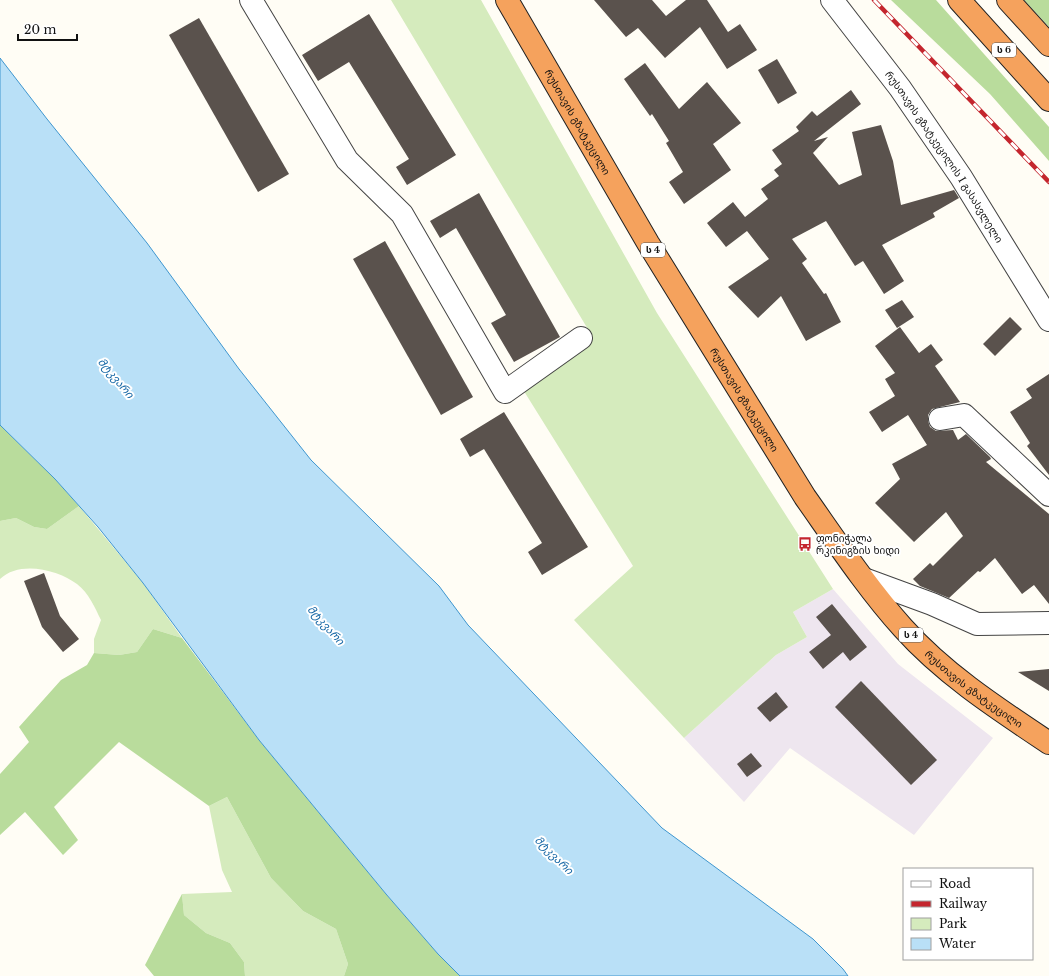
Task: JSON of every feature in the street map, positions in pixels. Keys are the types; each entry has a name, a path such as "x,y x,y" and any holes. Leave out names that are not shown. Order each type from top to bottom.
{"highway":[{"name":"რუსთავის გზატკეცილი","path":"507,0 648,243 805,497 864,579 904,628 941,664 1000,711 1049,743"},
{"name":"ს 6","path":"959,0 1049,100"},
{"path":"1008,0 1049,45"}],"street":[{"path":"250,0 347,160 402,214 506,392 581,338"},
{"name":"რუსთავის გზატკეცილის I გასასვლელი","path":"832,0 909,101 961,177 1049,320"},
{"path":"940,419 964,415 1049,495"},
{"path":"864,579 932,604 977,624 1049,623"}],"shaded area":[{"path":"833,589 898,664 993,738 914,835 790,748 744,802 684,738 776,655 807,637 793,612"}],"green space":[{"path":"391,0 481,0 657,313 833,589 793,612 807,637 776,655 684,738 574,620 633,566 517,380 592,336"},
{"path":"891,0 936,0 1049,127 1049,161 990,94"},
{"path":"1024,0 1049,0 1049,27"},
{"path":"0,425 55,479 79,506 47,529 34,527 16,518 0,521"},
{"path":"79,506 143,583 182,638 153,629 137,652 119,655 94,653 94,639 101,620 88,596 77,584 50,571 39,569 18,570 8,573 0,579 0,521 16,518 34,527 47,529"},
{"path":"153,629 182,638 259,740 386,894 438,954 460,976 344,976 348,964 336,929 303,911 271,878 227,797 209,806 119,742 54,807 78,840 63,855 25,812 0,835 0,774 29,742 19,727 61,680 87,665 94,653 119,655 137,652"},
{"path":"227,797 271,878 303,911 336,929 348,964 344,976 245,976 244,962 230,943 206,933 184,915 182,894 232,892 222,870 209,806"},
{"path":"182,894 184,915 206,933 230,943 244,962 245,976 154,976 145,965"}],"water":[{"name":"მტკვარი","path":"0,58 147,243 239,369 311,460 439,586 468,625 662,828 813,939 848,976 460,976 438,954 386,894 259,740 143,583 98,527 55,479 0,425"}],"building":[{"path":"594,0 652,0 666,16 686,0 707,0 728,32 740,24 757,50 727,69 700,27 665,58 638,28 626,37"},
{"path":"369,14 456,155 407,185 396,167 409,159 349,62 318,81 302,55"},
{"path":"199,18 289,174 258,192 169,35"},
{"path":"777,59 797,93 778,104 758,70"},
{"path":"645,63 679,109 707,82 741,123 713,144 731,170 684,204 669,182 683,172 666,143 669,141 652,114 650,116 624,79"},
{"path":"851,90 861,104 814,141 828,137 813,153 839,185 862,175 852,132 881,125 893,161 901,205 954,190 959,198 933,213 935,217 882,245 904,281 884,294 863,261 855,266 826,221 792,239 807,259 802,263 824,294 826,293 841,322 806,341 781,296 758,318 728,287 769,259 747,231 726,247 707,223 733,202 745,217 768,199 761,189 779,176 774,170 782,164 772,150 799,131 796,127 812,111 817,116"},
{"path":"479,193 560,337 514,362 491,323 506,315 456,228 440,238 430,221"},
{"path":"385,241 473,397 441,415 353,259"},
{"path":"902,300 914,317 897,328 885,310"},
{"path":"1010,317 1022,329 995,356 983,344"},
{"path":"900,327 919,353 931,344 943,360 935,366 960,402 932,409 928,415 930,427 936,431 953,430 958,440 966,434 990,457 991,459 986,462 1049,514 1049,604 1034,585 1022,594 995,558 980,572 978,571 949,598 920,586 913,579 930,563 933,566 963,536 946,512 914,542 875,503 900,479 892,464 927,445 908,415 882,432 869,412 895,396 885,379 895,373 875,346"},
{"path":"1049,374 1049,475 1027,446 1030,443 1010,412 1032,398 1026,389"},
{"path":"504,412 588,547 542,575 528,552 542,543 484,449 470,457 460,439"},
{"path":"44,573 60,616 79,639 63,652 42,627 24,581"},
{"path":"832,604 867,647 850,661 843,652 823,669 809,652 831,635 816,617"},
{"path":"1049,669 1049,691 1018,672"},
{"path":"861,681 937,760 911,785 835,707"},
{"path":"776,692 788,707 770,722 757,708"},
{"path":"751,753 762,766 747,777 737,764"}],"railway":[{"path":"874,0 1049,182"}],"place":[{"name":"ფონიჭალა რკინიგზის ხიდი","path":"805,544"}]}
